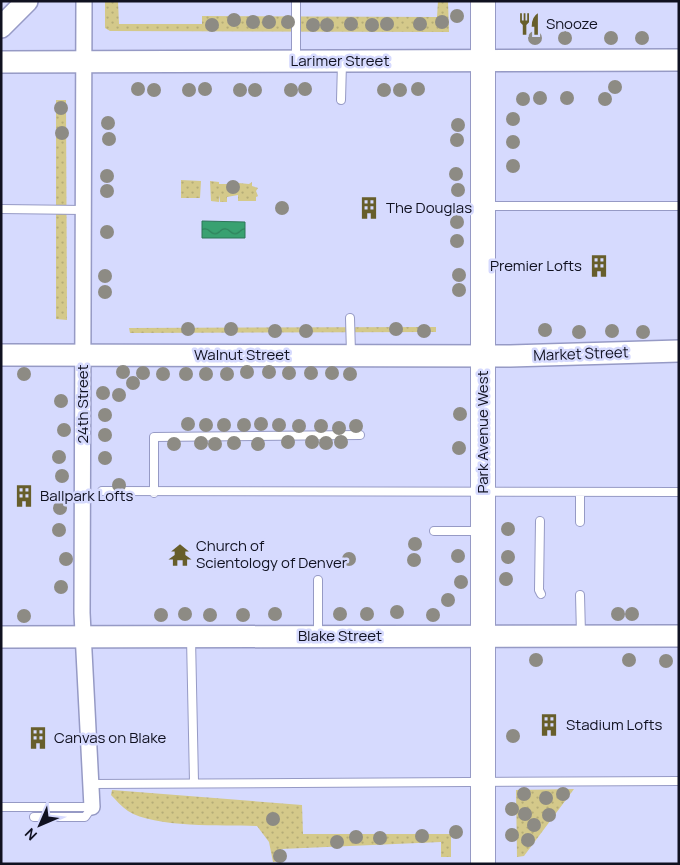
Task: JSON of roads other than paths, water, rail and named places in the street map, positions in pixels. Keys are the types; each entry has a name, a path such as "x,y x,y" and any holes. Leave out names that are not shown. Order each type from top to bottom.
{"main road":[{"path":"1,27 27,1"},
{"name":"Park Avenue West","path":"483,1 483,864"},
{"name":"Larimer Street","path":"1,62 679,60"},
{"name":"Market Street","path":"483,356 679,351"},
{"name":"Walnut Street","path":"1,354 483,356"},
{"name":"Blake Street","path":"1,637 679,636"}],"street":[{"name":"24th Street","path":"84,1 83,636 92,807"}],"lane":[{"path":"296,1 296,61"},
{"path":"341,100 342,61"},
{"path":"483,206 679,206"},
{"path":"1,209 83,210"},
{"path":"350,318 351,355"},
{"path":"154,493 154,436 360,435"},
{"path":"102,491 154,493 679,492"},
{"path":"580,493 580,522"},
{"path":"540,521 539,590 541,594"},
{"path":"434,531 483,531"},
{"path":"318,580 318,636"},
{"path":"580,595 581,636"},
{"path":"191,636 194,782"},
{"path":"91,784 679,781"},
{"path":"1,807 92,807"},
{"path":"34,817 85,817 92,807"}],"water":[{"path":"202,221 245,222 245,238 202,238"}],"place":[{"name":"Snooze","path":"529,24"},
{"name":"The Douglas","path":"369,208"},
{"name":"Premier Lofts","path":"599,266"},
{"name":"Ballpark Lofts","path":"24,496"},
{"name":"Church of Scientology of Denver","path":"180,555"},
{"name":"Stadium Lofts","path":"549,725"},
{"name":"Canvas on Blake","path":"38,738"}]}
